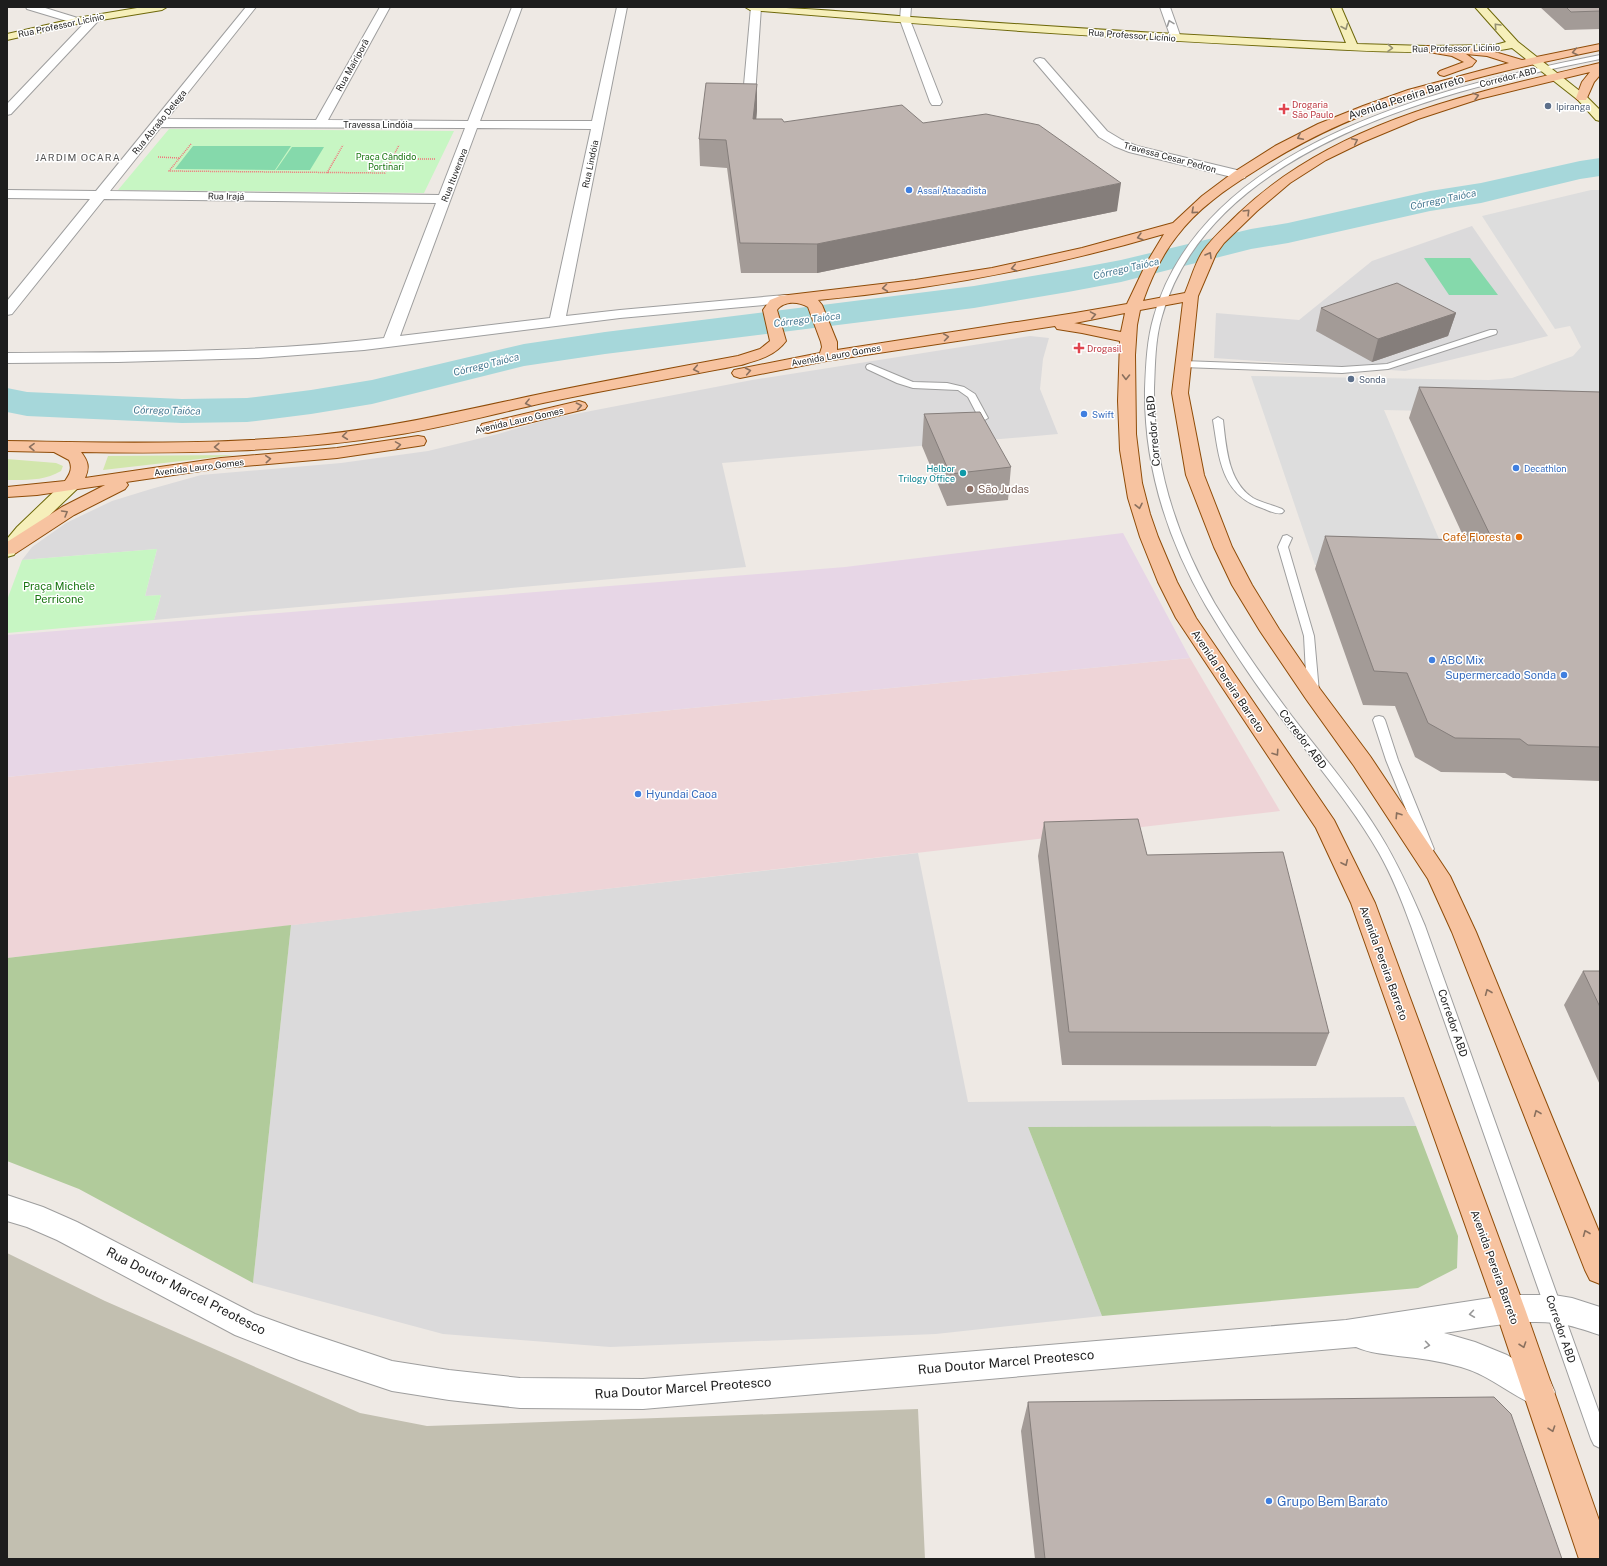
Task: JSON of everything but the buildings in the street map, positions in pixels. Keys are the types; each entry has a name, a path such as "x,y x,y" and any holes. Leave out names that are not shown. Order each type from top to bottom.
{"main road":[{"name":"Rua Professor Licínio","path":"7,37 77,21 162,7"},
{"name":"Rua Professor Licínio","path":"750,7 905,20 1176,38 1353,47 1454,49 1496,48 1514,44"},
{"path":"1336,7 1353,47"},
{"path":"1480,7 1514,44 1543,69 1582,98 1600,117"},
{"name":"Avenida Pereira Barreto","path":"1600,47 1475,96 1414,116 1359,138 1322,157 1285,180 1252,208 1219,240 1209,253 1200,271 1191,296 1180,393 1195,475 1223,547 1242,585 1270,631 1313,694 1362,761 1438,876 1464,932 1600,1270"},
{"path":"1375,105 1396,92 1468,64 1470,61 1458,54 1427,49"},
{"path":"1454,49 1488,53 1543,69"},
{"name":"Avenida Pereira Barreto","path":"1522,64 1420,90 1334,121 1265,157 1214,193 1178,226 1159,253 1134,307 1127,338 1126,402 1131,464 1141,513 1160,564 1180,607 1221,671 1313,806 1338,848 1363,904 1540,1392 1596,1559"},
{"name":"Avenida Pereira Barreto","path":"1543,69 1600,66"},
{"path":"1582,98 1585,86 1600,70"},
{"path":"771,314 770,308 775,303 790,299 904,286 992,272 1090,251 1178,226"},
{"name":"Avenida Lauro Gomes","path":"476,430 573,408 826,356 1027,326 1191,296"},
{"path":"790,299 811,302 818,311 830,347 826,356"},
{"name":"Avenida Lauro Gomes","path":"7,446 163,448 254,445 318,440 395,430 446,421 545,398 741,360 758,355 770,349 778,341 778,334 771,314"},
{"name":"Avenida Lauro Gomes","path":"1027,326 1069,326 1127,338"},
{"name":"Avenida Lauro Gomes","path":"7,492 71,486 221,463 374,448 447,436"},
{"path":"8,550 23,531 71,486 80,471 80,463 73,453 56,447"},
{"path":"8,550 44,525 84,502 146,474"}],"street":[{"path":"31,7 77,21"},
{"name":"Rua Abraão Delega","path":"7,312 251,7"},
{"name":"Rua Mairiporã","path":"320,124 385,7"},
{"name":"Rua Ituverava","path":"390,343 517,7"},
{"name":"Rua Lindóia","path":"557,322 622,7"},
{"path":"749,96 756,7"},
{"path":"906,7 905,20 936,102"},
{"path":"1165,7 1176,38"},
{"path":"7,111 95,18"},
{"name":"Travessa Cesar Pedron","path":"1040,61 1103,134 1118,143 1133,149 1240,175"},
{"path":"7,96 26,91"},
{"name":"Travessa Lindóia","path":"158,123 598,125"},
{"name":"Rua Irajá","path":"7,194 445,199"},
{"path":"7,358 118,357 258,353 390,343 557,322 790,299"},
{"path":"708,306 753,306 771,314"},
{"name":"Rua Doutor Marcel Preotesco","path":"7,1208 33,1216 67,1231 246,1325 300,1345 392,1376 449,1385 520,1392 643,1394 1346,1334 1510,1308 1554,1309 1572,1312 1600,1321"},
{"name":"Rua Doutor Marcel Preotesco","path":"1346,1334 1438,1347 1463,1354 1488,1362 1513,1374 1540,1392"}],"lane":[{"name":"Corredor ABD","path":"1600,57 1543,69 1449,93 1372,120 1321,142 1281,165 1243,192 1196,239 1185,256 1163,301 1153,337 1149,398 1154,462 1165,502 1183,551 1207,598 1238,650 1272,698 1359,813 1379,843 1402,885 1418,926 1600,1439"},
{"name":"Corredor ABD","path":"1372,120 1437,108"},
{"path":"1183,364 1342,370 1388,366 1494,332"},
{"path":"870,368 896,380 918,386 948,386 962,388 971,395 983,418"},
{"path":"1218,420 1223,459 1237,488 1250,500 1279,511"},
{"path":"1287,538 1283,547 1309,636 1313,694"},
{"path":"1379,720 1392,760 1438,876"}],"path":[{"path":"197,144 190,144 169,171 385,173 399,145 393,145"},
{"path":"327,173 343,145"},
{"path":"392,159 460,159"}],"shaded area":[{"name":"Sonda","path":"1591,190 1600,190 1600,415 1384,410 1451,567 1315,565 1251,376 1489,380 1512,378 1573,356 1581,347 1570,326 1555,329 1482,216"},
{"path":"1472,226 1548,336 1405,371 1214,358 1216,313 1299,320 1372,261"},
{"path":"1030,336 1049,338 1043,359 1040,389 1058,434 722,463 746,567 154,620 161,595 145,596 157,549 22,560 32,547 66,523 112,501 201,475 341,463 428,451 498,434 549,419 752,380"},
{"path":"1123,533 1190,658 7,777 7,635 845,567"},
{"name":"Hyundai Caoa","path":"1190,658 1280,811 7,958 7,777"},
{"path":"918,853 968,1102 1404,1097 1416,1126 1028,1127 1102,1316 936,1334 610,1347 443,1334 253,1283 291,925"},
{"path":"7,1253 105,1301 360,1413 427,1426 918,1409 925,1559 7,1559"}],"green space":[{"name":"Praça Cândido Portinari","path":"169,129 454,131 424,193 118,190"},
{"path":"193,146 291,146 275,170 175,169"},
{"path":"292,147 324,147 310,170 276,170"},
{"path":"1424,258 1470,258 1498,295 1449,295"},
{"path":"234,455 103,470 108,456"},
{"path":"7,459 56,463 63,466 61,471 48,477 7,480"},
{"name":"Praça Michele Perricone","path":"157,549 145,596 161,595 154,620 7,633 7,600 22,560"},
{"path":"291,925 253,1283 79,1189 7,1161 7,958"},
{"path":"1416,1126 1458,1236 1457,1268 1418,1288 1102,1316 1028,1127"}],"waterway":[{"name":"Córrego Taióca","path":"7,400 27,404 182,411 247,410 311,402 372,392 524,355 605,343 974,297 1068,281 1121,271 1251,239 1288,233 1430,201 1481,193 1580,170 1600,167"}],"place":[{"name":"Ipiranga","path":"1548,106"},
{"name":"Drogaria São Paulo","path":"1284,109"},
{"name":"Assaí Atacadista","path":"909,190"},
{"name":"Drogasil","path":"1079,348"},
{"name":"Sonda","path":"1351,379"},
{"name":"Swift","path":"1084,414"},
{"name":"Decathlon","path":"1516,468"},
{"name":"Helbor Trilogy Office","path":"963,473"},
{"name":"São Judas","path":"970,489"},
{"name":"Café Floresta","path":"1519,537"},
{"name":"ABC Mix","path":"1432,660"},
{"name":"Supermercado Sonda","path":"1564,675"},
{"name":"Hyundai Caoa","path":"638,794"},
{"name":"Grupo Bem Barato","path":"1269,1501"}],"district":[{"name":"JARDIM OCARA","path":"78,157"}]}
